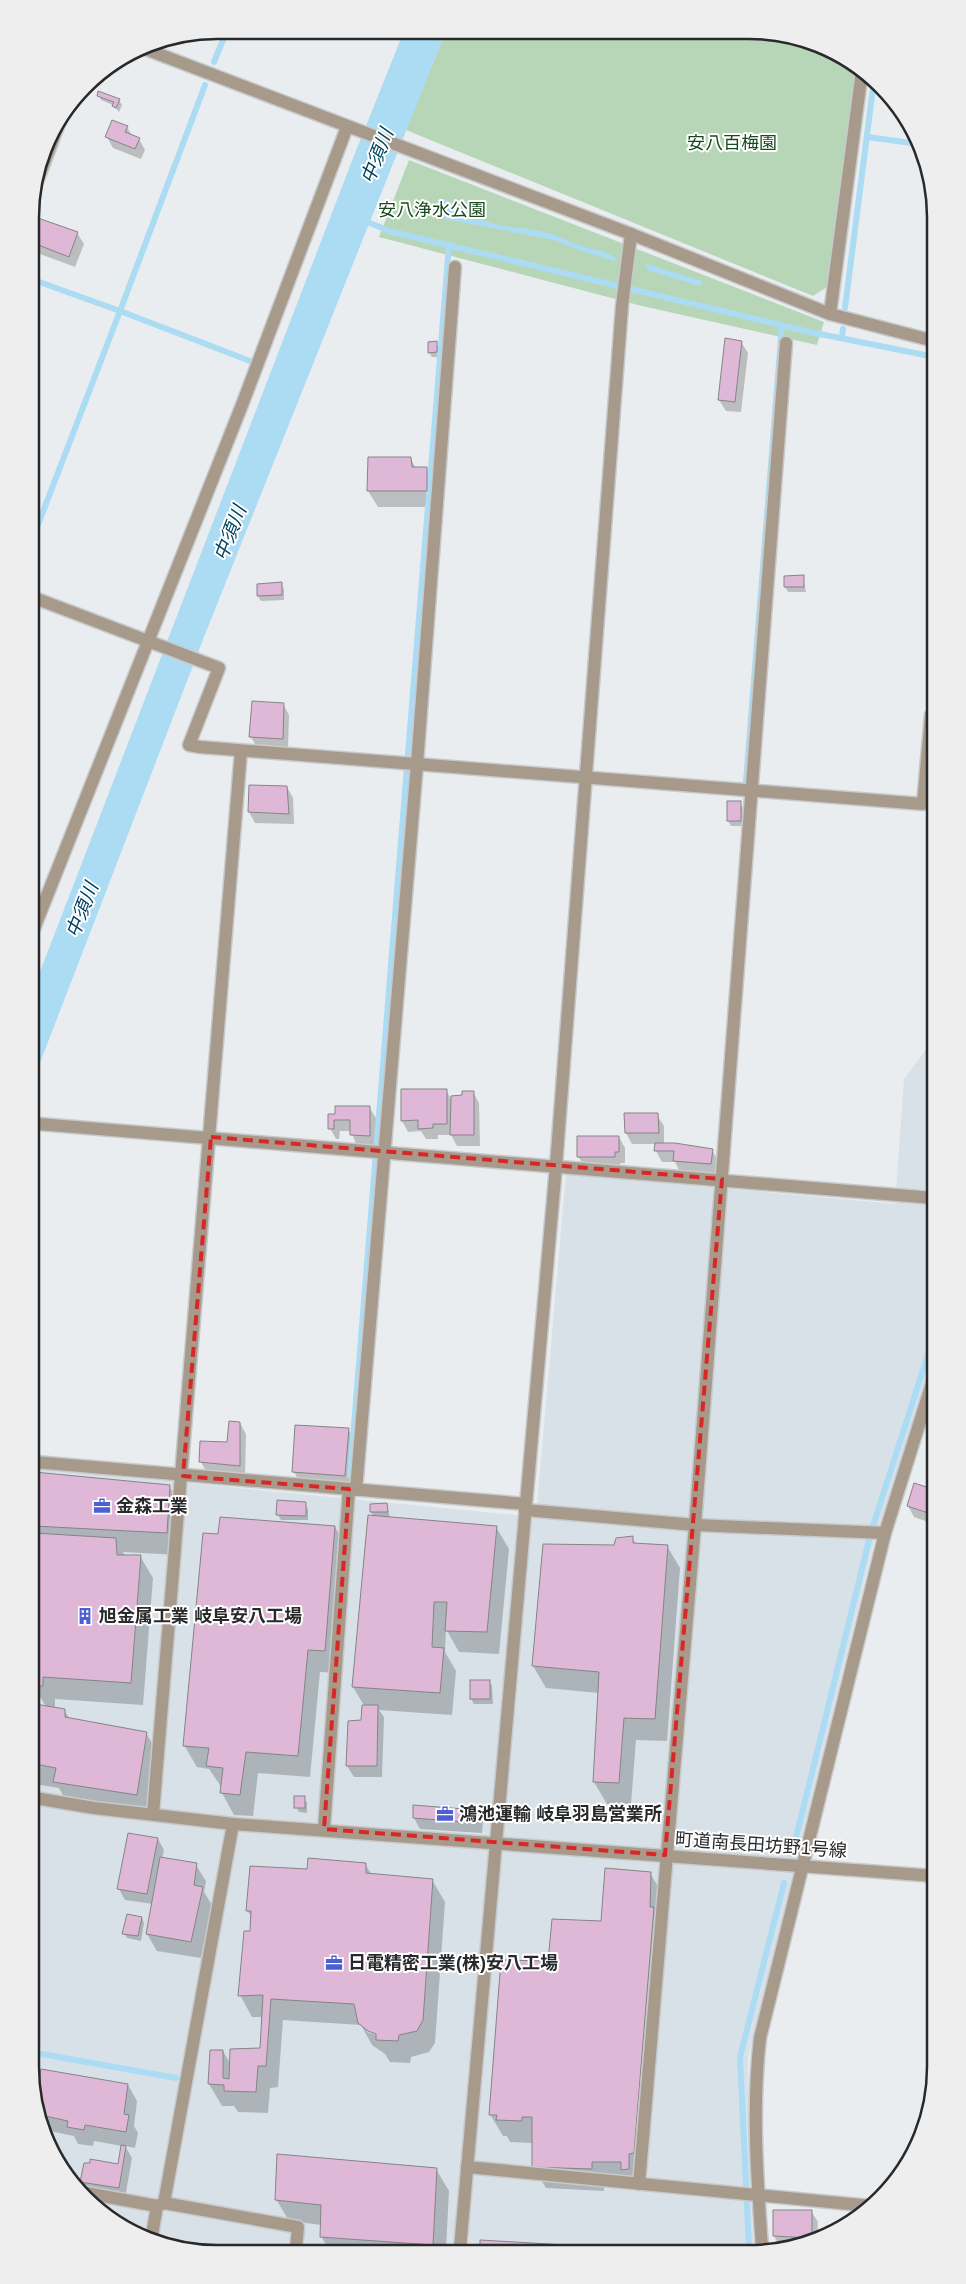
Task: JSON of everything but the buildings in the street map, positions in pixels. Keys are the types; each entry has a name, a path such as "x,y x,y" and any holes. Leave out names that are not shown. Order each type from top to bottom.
{"street":[{"path":"149,52 631,234 830,314 927,339"},
{"path":"830,314 861,78"},
{"path":"39,917 154,643 242,405 349,128"},
{"path":"460,2245 556,1166 625,273 631,234"},
{"path":"324,1829 352,1490 384,1151 417,764 455,267"},
{"path":"639,2184 695,1525 786,344"},
{"path":"39,600 219,668 189,745 241,751 923,804 927,760"},
{"path":"153,1814 211,1137 241,751"},
{"path":"39,1124 384,1151 927,1197"},
{"path":"762,2245 758,2196 755,2079 760,2038 885,1533 927,1402"},
{"path":"39,1462 352,1490 695,1525 885,1533"},
{"name":"町道南長田坊野1号線","path":"39,1799 94,1808 233,1824 324,1829 927,1875"},
{"path":"153,2234 161,2205 233,1824"},
{"path":"466,2167 862,2205"},
{"path":"92,2194 298,2227 296,2245"}],"highlighted area":[{"path":"211,1137 722,1179 665,1855 324,1829 349,1489 183,1476"}],"shaded area":[{"path":"927,1048 927,1383 874,1542 748,2058 754,2245 205,2245 182,2242 148,2232 108,2209 75,2176 57,2146 48,2125 40,2091 39,1468 536,1517 566,1174 895,1204 904,1079"}],"green space":[{"name":"安八百梅園","path":"443,39 761,39 784,42 818,52 855,73 827,287 813,296 406,130"},
{"name":"安八浄水公園","path":"409,160 824,322 817,345 642,306 379,237"}],"water":[{"name":"中須川","path":"401,39 443,39 204,637 39,1065 39,974 355,153"},
{"path":"440,199 447,200 488,222 541,231 586,248 607,252 616,258 615,261 581,251 554,240 445,219 437,209 437,201"},
{"path":"647,264 702,281 703,283 699,286 648,270 645,267"}],"waterway":[{"path":"214,62 223,39"},
{"path":"205,85 120,311 250,361"},
{"path":"845,308 873,89"},
{"path":"867,137 911,143"},
{"path":"363,220 389,231 810,332 927,355"},
{"path":"350,1475 449,245"},
{"path":"39,282 120,311 39,522"},
{"path":"746,781 782,325"},
{"path":"842,338 843,329"},
{"path":"792,1854 871,1532 927,1358"},
{"path":"749,2245 740,2057 784,1883"},
{"path":"39,2054 176,2078"}],"place":[{"name":"金森工業","path":"102,1506"},
{"name":"旭金属工業 岐阜安八工場","path":"85,1616"},
{"name":"鴻池運輸 岐阜羽島営業所","path":"445,1814"},
{"name":"日電精密工業(株)安八工場","path":"334,1963"}]}
